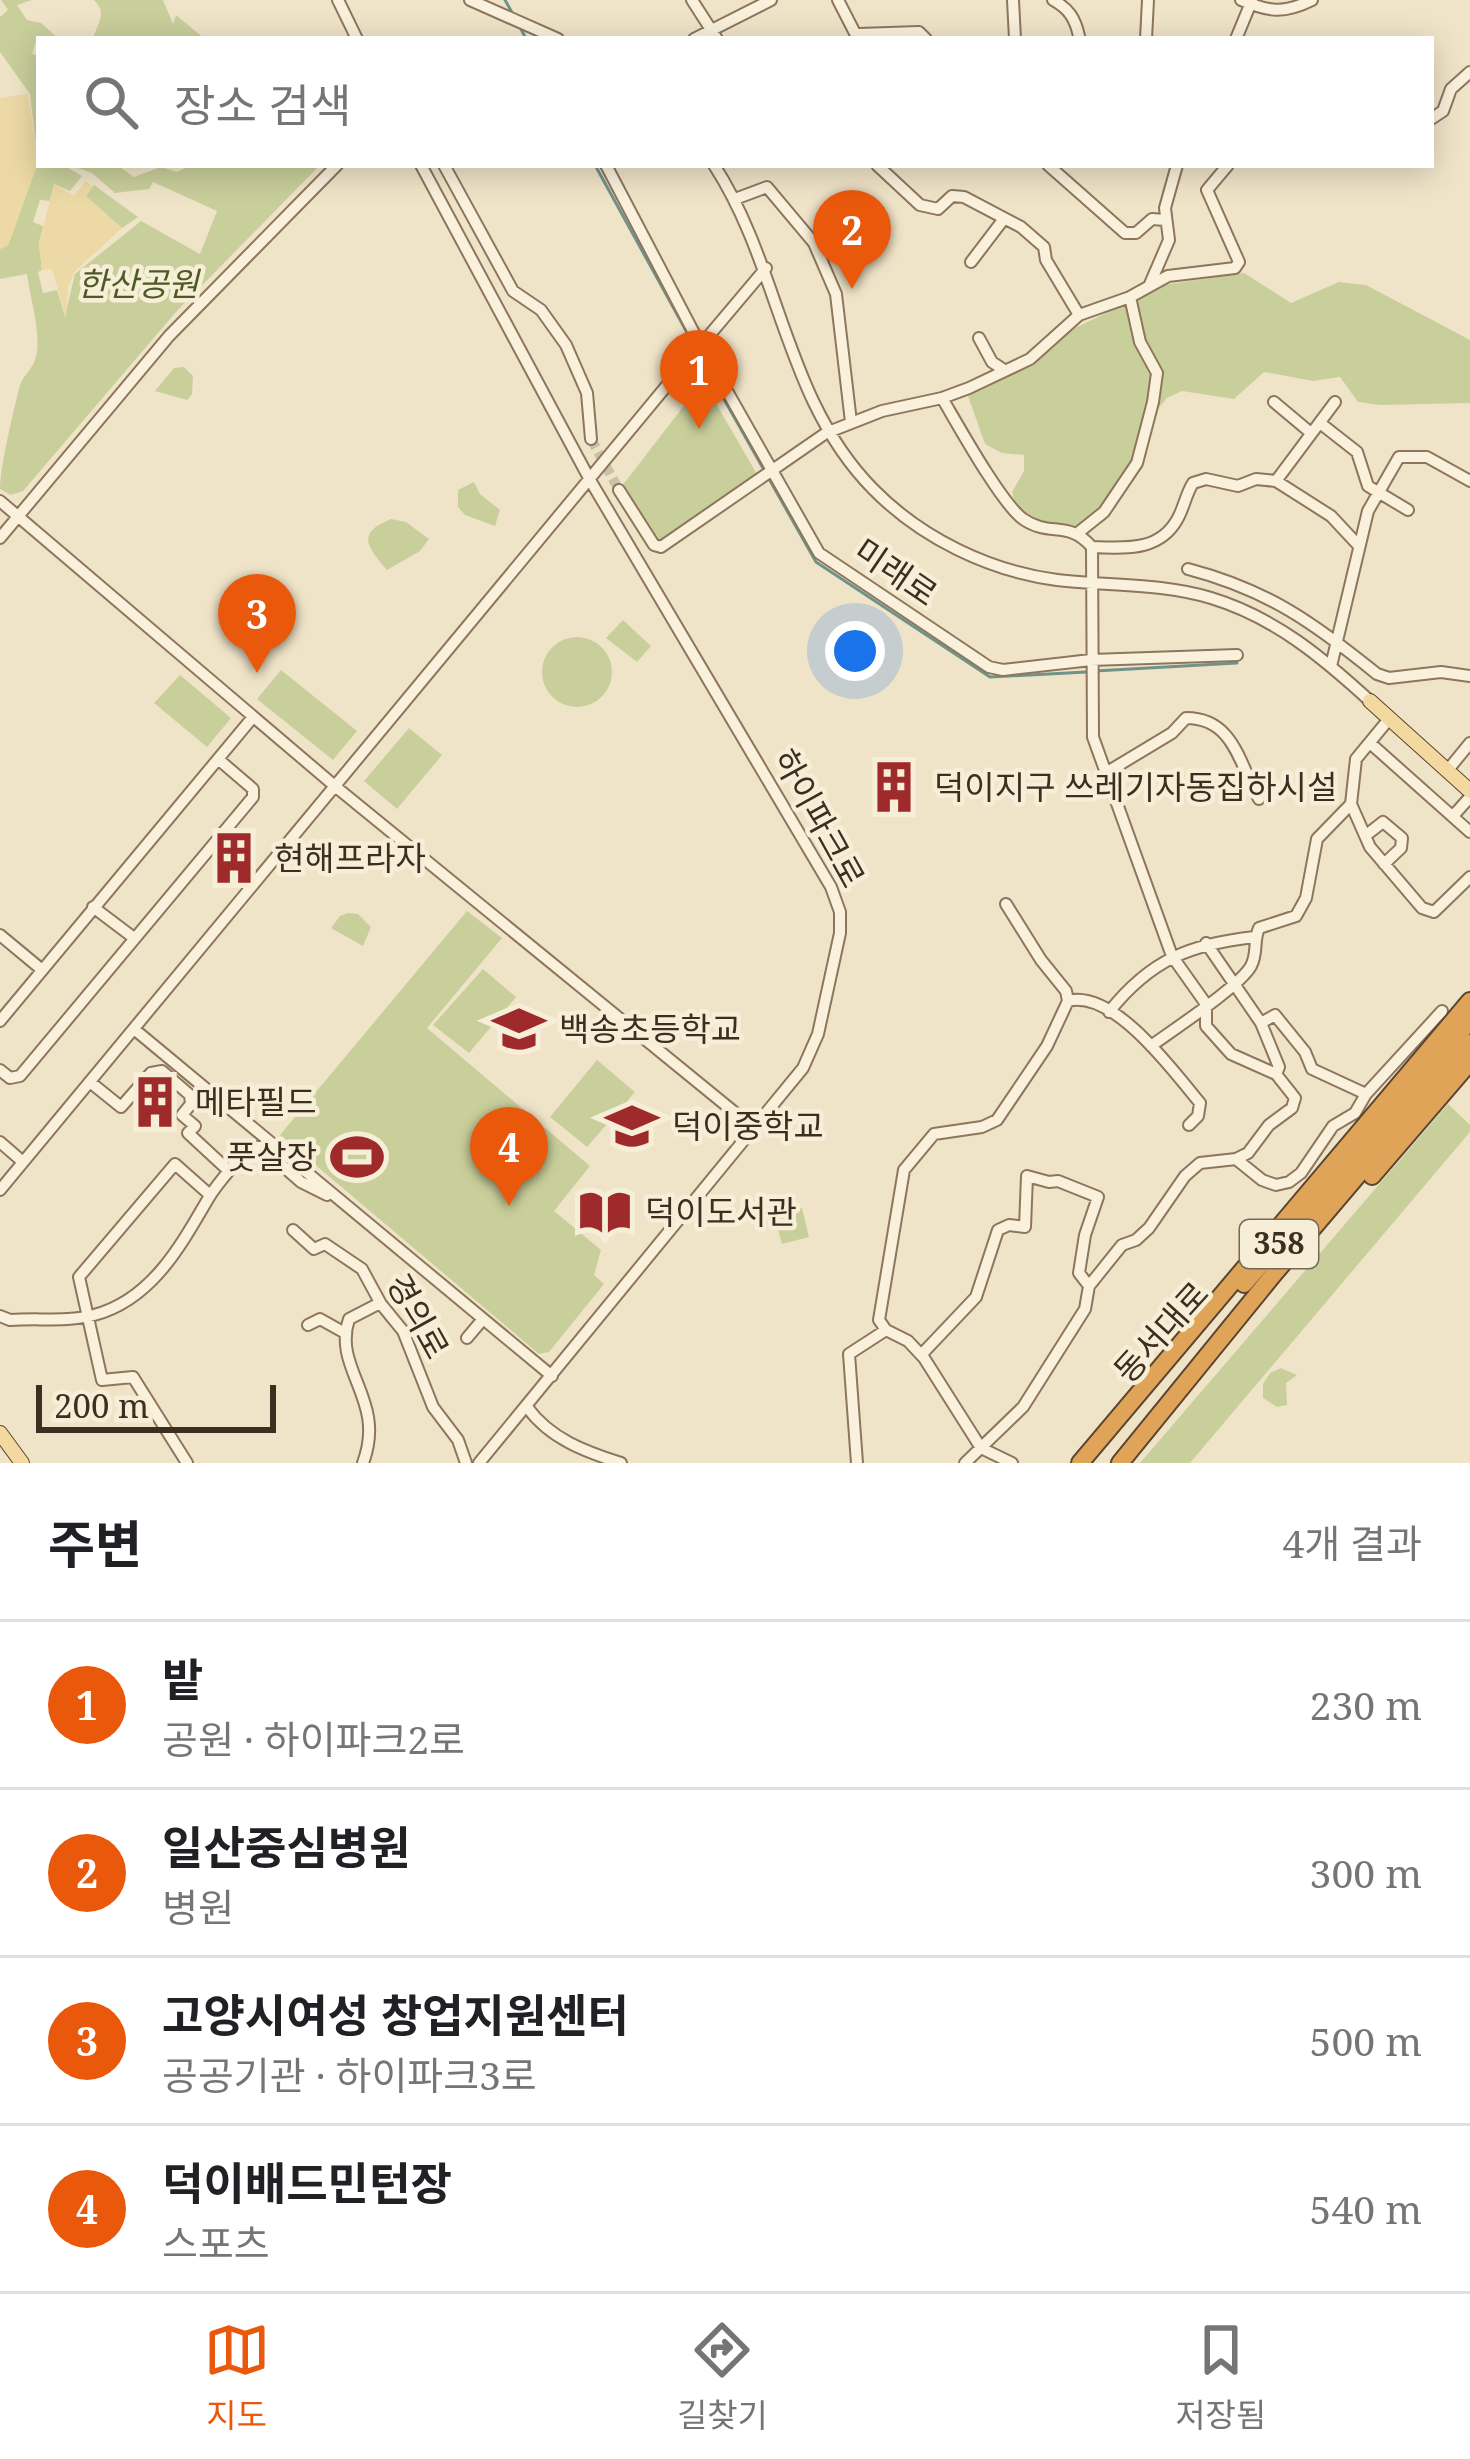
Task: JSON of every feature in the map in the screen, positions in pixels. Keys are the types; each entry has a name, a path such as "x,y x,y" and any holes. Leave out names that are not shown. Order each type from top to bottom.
{"highway":[{"path":"1082,1463 1470,1001"},
{"name":"동서대로","path":"1082,1463 1263,1264 1470,1021"},
{"name":"동서대로","path":"1122,1463 1273,1275 1470,1043"},
{"path":"1122,1463 1470,1062"}],"main road":[{"name":"미래로","path":"1370,701 1470,794"},
{"path":"0,1433 22,1463"}],"street":[{"path":"338,0 356,36"},
{"path":"470,0 552,36"},
{"path":"692,0 715,34 771,0"},
{"path":"838,0 858,36 920,32 923,36"},
{"path":"1013,0 1015,36"},
{"path":"1053,0 1066,7 1079,36"},
{"path":"1146,36 1148,0"},
{"path":"1238,36 1247,1 1270,12 1291,10 1312,0"},
{"path":"1434,116 1443,111 1450,89 1470,72"},
{"path":"0,538 208,294 334,168"},
{"name":"하이파크로","path":"423,168 590,480 805,842 840,912 838,946 814,1044 803,1068 479,1463"},
{"path":"446,168 513,291 541,310 566,345 586,393 591,439"},
{"name":"미래로","path":"608,168 767,476 819,553 989,668 1091,668 1238,655"},
{"name":"미래로","path":"717,168 766,268 795,368 826,433 874,491 928,533 1006,569 1193,593 1228,604 1286,632 1370,701"},
{"path":"881,168 920,205 938,209 952,196 964,197 1021,227 1044,247 1046,260 1079,315"},
{"path":"1054,168 1125,233 1136,232 1152,219 1165,220"},
{"path":"1150,284 1169,240 1165,220 1176,168"},
{"path":"619,490 654,545 661,547 826,433 942,398 1030,359 1079,315 1130,297 1168,276 1234,268 1239,262 1208,190 1226,168"},
{"path":"735,199 767,187 814,243 836,294 851,422"},
{"path":"971,262 1003,220"},
{"path":"0,1190 766,268"},
{"path":"1078,532 1104,512 1137,463 1153,402 1156,373 1140,342 1130,297"},
{"path":"979,338 992,362 1004,370"},
{"path":"942,398 1012,510 1036,527 1078,532 1092,547 1093,737 1104,774 1172,956 1206,1004 1206,1026 1232,1054 1276,1074 1295,1098 1292,1108 1269,1125 1255,1147 1236,1160 1200,1163 1158,1218 1136,1240 1122,1245 1089,1286 1085,1310 1023,1407 965,1463"},
{"path":"1274,402 1357,452 1368,486 1408,510"},
{"path":"1276,481 1335,402"},
{"path":"1331,666 1368,511 1399,458 1427,457 1470,482"},
{"path":"1092,547 1161,540 1181,512 1193,483 1206,479 1238,486 1256,479 1276,481 1331,516 1359,546"},
{"path":"0,501 336,787 755,1129"},
{"path":"1188,569 1236,581 1272,598 1377,674 1389,678 1441,671 1470,676"},
{"path":"0,1021 253,717"},
{"path":"1104,774 1172,733 1186,718 1198,718 1217,723 1226,733 1259,799"},
{"path":"1389,718 1356,759 1351,804 1365,836 1422,908 1433,912 1470,877"},
{"path":"1370,743 1470,832"},
{"path":"1447,771 1470,743"},
{"path":"0,1070 10,1078 20,1076 253,797 253,789 218,759"},
{"path":"1453,816 1470,794"},
{"path":"1151,1046 1233,987 1256,956 1259,928 1297,916 1306,898 1318,839 1351,804"},
{"path":"1365,836 1383,822 1402,838 1401,848 1384,864"},
{"path":"1006,904 1066,991 1068,1001 1047,1046 997,1120 934,1134 904,1170 879,1320 921,1355 981,1448 1012,1463"},
{"path":"93,907 134,938"},
{"path":"0,937 41,969"},
{"path":"1109,1012 1139,979 1172,956 1205,943 1255,937"},
{"path":"1205,943 1261,1023 1279,1066 1276,1074"},
{"path":"1068,1001 1076,999 1109,1012 1151,1046 1200,1103 1198,1116 1189,1125"},
{"path":"1236,1160 1262,1180 1276,1185 1289,1182 1301,1173 1333,1126 1355,1112 1442,1011"},
{"path":"1261,1023 1275,1015 1312,1069 1366,1094"},
{"path":"134,1029 552,1376"},
{"path":"90,1082 121,1107 151,1073 162,1071 190,1095 191,1105 182,1115 195,1126 188,1133 229,1171"},
{"path":"0,1142 23,1162"},
{"path":"0,1316 10,1320 89,1316 124,1305 160,1272 191,1232 210,1195 249,1148 261,1147 301,1181 338,1199"},
{"path":"188,1463 133,1377 102,1380 79,1277 175,1164 210,1195"},
{"path":"921,1355 976,1297 998,1230 1009,1225 1025,1227 1027,1176 1058,1181 1098,1197 1085,1234 1079,1273 1089,1286"},
{"name":"경의로","path":"293,1230 314,1249 325,1244 362,1269 380,1303 403,1330 433,1407 458,1440 466,1463"},
{"path":"363,1463 371,1418 350,1365 345,1333 349,1319 380,1303"},
{"path":"308,1325 320,1319 345,1333"},
{"path":"467,1338 483,1319"},
{"path":"857,1463 849,1354 886,1330"},
{"path":"527,1407 559,1439 621,1463"}],"green space":[{"name":"한산공원","path":"1,0 32,0 17,5 27,20 41,23 56,36 36,36 32,54 36,55 36,145 30,94 0,52 0,17 8,10"},
{"path":"94,0 163,0 173,24 176,15 201,36 94,36 101,14"},
{"name":"한산공원","path":"36,168 68,168 82,176 70,191 54,184 50,201 40,200 33,222 43,226 42,270 38,272 43,293 57,290 65,316 75,274 141,221 200,254 217,211 153,182 149,189 115,193 92,173 78,168 121,168 134,177 158,168 177,172 185,168 317,168 176,312 23,491 11,495 0,489 2,467 20,385 35,360 38,341 27,274 0,279 0,249 8,245"},
{"path":"94,185 138,217 122,228 85,196"},
{"path":"1244,273 1291,303 1339,282 1366,285 1470,340 1470,403 1358,402 1340,377 1313,381 1264,372 1234,399 1182,391 1167,398 1154,413 1144,464 1106,520 1087,530 1041,521 1016,507 1012,492 1024,471 1024,455 1002,453 985,444 968,396 1035,364 1067,332 1163,285"},
{"path":"184,367 193,376 187,400 155,391 174,368"},
{"path":"703,381 758,476 659,544 622,486"},
{"path":"474,482 480,494 500,510 495,526 465,515 458,507 458,490"},
{"path":"391,519 406,522 429,539 420,551 387,570 368,542 373,530"},
{"path":"623,620 651,646 637,662 606,638"},
{"path":"577,637 602,647 612,672 602,697 577,707 552,697 542,672 552,647"},
{"path":"281,670 357,731 333,760 257,699"},
{"path":"180,675 231,718 207,747 154,703"},
{"path":"409,728 442,755 397,809 364,781"},
{"path":"467,911 502,938 427,1028 590,1166 554,1211 601,1250 594,1275 604,1284 549,1352 539,1354 280,1135"},
{"path":"348,913 358,914 371,927 363,946 331,928"},
{"path":"483,969 516,997 469,1053 433,1025"},
{"path":"597,1060 635,1092 587,1147 550,1117"},
{"path":"1448,1104 1470,1125 1470,1132 1190,1463 1140,1463"},
{"path":"802,1208 809,1237 782,1244 774,1216"},
{"path":"1281,1368 1297,1375 1286,1383 1287,1405 1277,1407 1263,1398 1263,1384"}],"sand":[{"path":"28,94 36,168 8,245 0,249 0,98"},
{"path":"86,181 93,187 86,196 122,228 75,271 68,287 66,318 52,269 42,270 39,244 54,184 74,196"}],"waterway":[{"path":"505,0 514,16"},
{"path":"519,25 524,36"},
{"path":"597,168 695,347"},
{"path":"699,355 816,562 990,677 1086,672"},
{"path":"1095,671 1237,663"}],"tunnel":[{"path":"591,439 619,490"}],"place":[{"name":"일산중심병원","path":"852,289"},
{"name":"밭","path":"699,429"},
{"name":"고양시여성 창업지원센터","path":"257,673"},
{"name":"덕이지구 쓰레기자동집하시설","path":"894,787"},
{"name":"현해프라자","path":"234,858"},
{"name":"백송초등학교","path":"519,1029"},
{"name":"메타필드","path":"155,1102"},
{"name":"덕이중학교","path":"632,1126"},
{"name":"풋살장","path":"357,1157"},
{"name":"덕이배드민턴장","path":"509,1206"},
{"name":"덕이도서관","path":"605,1212"}]}
